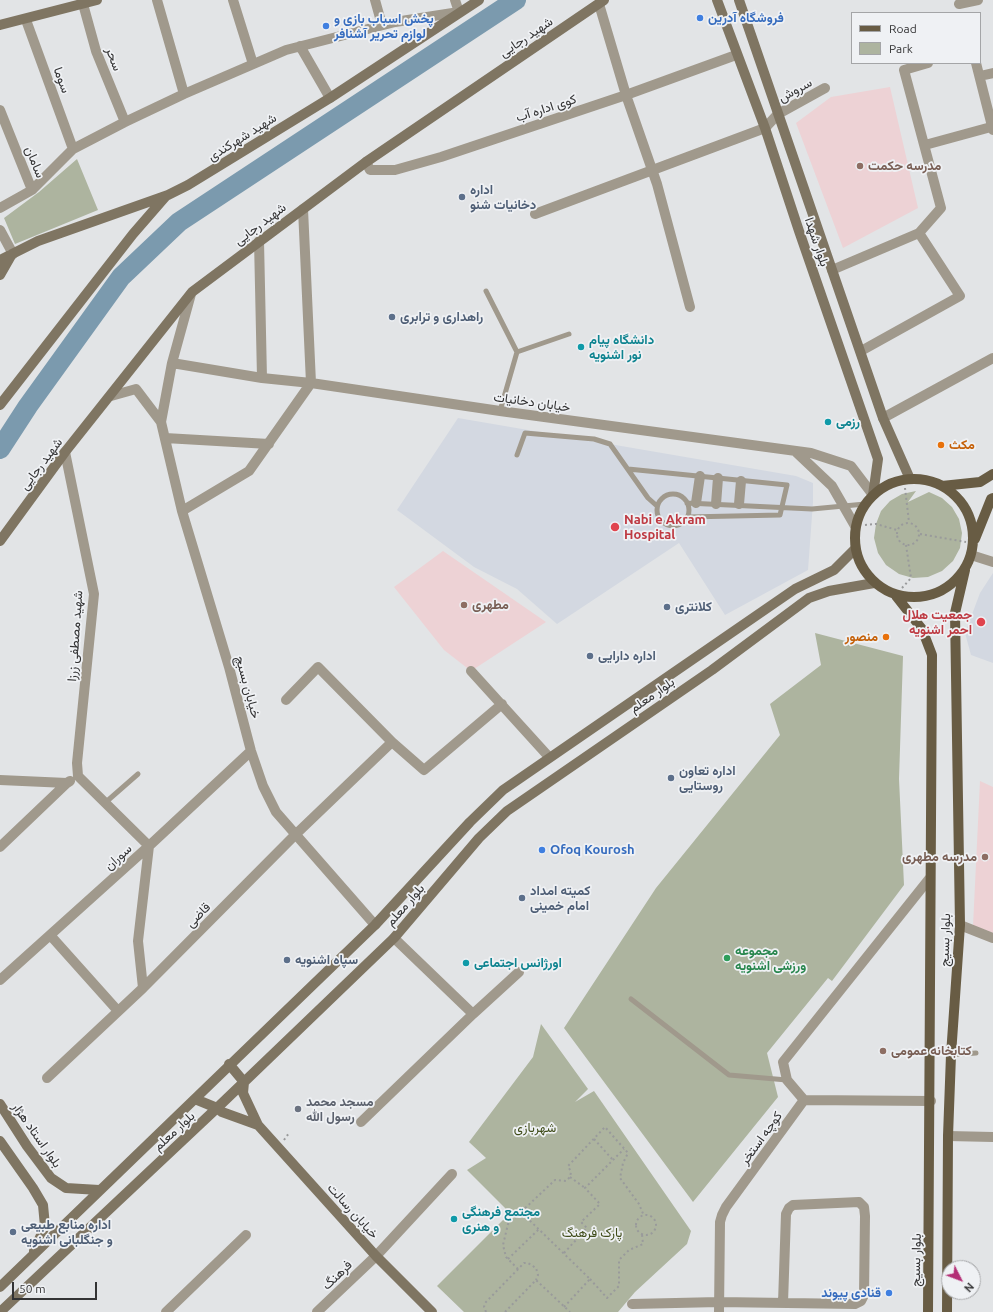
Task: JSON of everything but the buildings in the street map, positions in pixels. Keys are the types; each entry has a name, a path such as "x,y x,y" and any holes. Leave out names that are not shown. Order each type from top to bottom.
{"main road":[{"path":"0,25 26,20 68,4 83,4 97,0"},
{"name":"شهید شهرکندی","path":"0,260 38,241 168,195 188,185 330,98 479,0"},
{"name":"بلوار شهدا","path":"717,0 736,55 765,128 878,459 873,495"},
{"name":"بلوار شهدا","path":"739,0 883,418 907,479"},
{"name":"شهید رجایی","path":"0,541 65,452 111,396 192,292 366,162 601,2"},
{"path":"0,405 134,234 168,195"},
{"path":"0,275 13,254"},
{"path":"942,486 980,482 993,474"},
{"path":"974,543 972,526 966,509 956,496 942,486 927,480 907,479 882,488 865,504 856,526 855,549 862,568 874,583 885,591 896,596 916,598 935,594 952,584 965,570 972,555 974,543 991,499 993,498"},
{"name":"بلوار معلم","path":"0,1287 99,1190 196,1099 229,1064 374,925 470,822 503,790 795,589 834,570 855,549"},
{"name":"بلوار بسیج","path":"948,1312 948,1136 951,1055 960,925 955,613 965,570"},
{"name":"بلوار معلم","path":"0,1312 218,1108 394,938 479,838 507,811 712,670 809,598 829,590 874,583"},
{"name":"بلوار بسیج","path":"896,596 922,629 932,655 929,879 931,1101 928,1312"},
{"path":"229,1064 244,1082 243,1093 258,1125"},
{"path":"196,1099 218,1108 222,1112 258,1125"},
{"name":"بلوار استاد هژار","path":"0,1104 27,1146 51,1178 66,1188 99,1190"},
{"name":"خیابان رسالت","path":"258,1125 376,1256 432,1312"},
{"path":"0,1141 43,1205 45,1226 31,1257"}],"street":[{"path":"157,0 184,94"},
{"path":"232,0 253,64"},
{"path":"375,0 382,25"},
{"path":"32,190 73,149 124,122 184,94 286,50 382,25 459,12 455,0"},
{"path":"959,6 978,0"},
{"path":"601,2 626,95 657,184 690,307"},
{"name":"سحر","path":"83,4 96,51 124,122"},
{"name":"سوما","path":"26,20 73,149"},
{"path":"300,46 330,98"},
{"name":"کوی اداره آب","path":"366,162 370,170 395,170 441,157 626,95 736,55"},
{"path":"832,270 919,233 940,208 925,145 904,70 925,64"},
{"path":"925,145 992,128 976,64"},
{"path":"980,76 993,73"},
{"name":"سروش","path":"765,128 778,114 825,88"},
{"name":"سامان","path":"0,110 32,190 0,208"},
{"path":"535,214 765,128"},
{"path":"182,511 249,470 311,383 303,209"},
{"path":"0,230 13,254"},
{"path":"860,351 960,296 919,233"},
{"path":"259,241 262,378"},
{"path":"161,422 172,363 192,292"},
{"path":"883,418 993,358"},
{"name":"خیابان دخانیات","path":"172,363 262,378 311,383 500,411 811,453 851,466 873,495"},
{"path":"111,396 136,389 161,422"},
{"name":"خیابان بسبچ","path":"161,422 182,511 229,667 251,751 263,786 276,812 295,836 374,925"},
{"path":"165,438 269,444"},
{"path":"795,451 832,486 856,526"},
{"name":"شهید مصطفی زرزا","path":"65,452 94,594 78,776"},
{"path":"692,503 700,476"},
{"path":"716,504 718,478"},
{"path":"739,504 741,481"},
{"path":"972,555 993,562"},
{"path":"286,700 318,667 392,742 424,770 502,704"},
{"path":"471,671 550,757"},
{"name":"قاضی","path":"47,1078 143,988 295,836 392,742"},
{"name":"سوران","path":"0,980 149,846 251,751"},
{"path":"0,847 67,783 78,776 106,802 149,846 138,941 143,988"},
{"path":"0,780 67,783"},
{"path":"929,879 783,1062 787,1080 804,1100 931,1101"},
{"path":"960,925 993,938"},
{"path":"50,935 118,1012"},
{"path":"394,938 472,1014"},
{"path":"361,1122 472,1014 519,972"},
{"name":"کوچه استخر","path":"719,1307 720,1222 724,1211 804,1100"},
{"path":"948,1136 993,1137"},
{"name":"فرهنگ","path":"317,1312 376,1256 452,1174"},
{"path":"632,1304 719,1307 783,1303 855,1304 861,1301 864,1295 865,1216 864,1207 858,1202 794,1205 789,1208 786,1214 783,1303"},
{"path":"166,1312 246,1235"}],"lane":[{"path":"486,291 517,352 500,411"},
{"path":"517,352 569,334"},
{"path":"517,455 525,433 594,438 610,444 648,498 657,506"},
{"path":"628,469 787,485 780,515 687,518"},
{"path":"692,503 688,507 687,518 684,522 675,526 665,524 658,517 657,506 659,501 668,495 679,495 692,503 782,506 812,509 865,504"},
{"path":"106,802 138,774"},
{"path":"631,999 729,1075 787,1080"},
{"path":"951,1055 976,1053"}],"path":[{"path":"907,479 909,522"},
{"path":"896,596 911,578 906,545 899,540 898,530 902,524 909,522 918,528 920,534 917,541 906,545"},
{"path":"856,526 876,524 898,530"},
{"path":"920,534 974,543"},
{"path":"570,1177 570,1168 568,1166 605,1128 628,1153 623,1163 620,1178 639,1204 644,1216"},
{"path":"594,1139 613,1160"},
{"path":"585,1188 624,1148"},
{"path":"564,1253 587,1228 581,1222 600,1204 585,1188 570,1177"},
{"path":"518,1269 508,1259 503,1245 508,1224 555,1180 562,1182 570,1177"},
{"path":"521,1212 564,1253 607,1298 619,1286 619,1260 629,1250 643,1244 642,1234 636,1226 638,1220 644,1216 652,1218 656,1226 651,1234 642,1234"},
{"path":"508,1259 539,1229"},
{"path":"486,1312 484,1307 485,1303 524,1263 532,1264 538,1271 536,1280 505,1312"},
{"path":"564,1307 590,1279"},
{"path":"536,1280 570,1312"}],"shaded area":[{"name":"مدرسه حکمت","path":"890,87 918,208 843,248 796,123 831,97"},
{"name":"Nabi e Akram Hospital","path":"458,418 796,476 813,483 808,570 725,615 679,543 557,624 517,589 474,567 397,510"},
{"name":"مطهری","path":"443,551 546,622 471,671 444,650 394,587"},
{"name":"جمعیت هلال احمر اشنویه","path":"993,573 993,663 971,655 965,633 980,593"},
{"name":"مدرسه مطهری","path":"980,781 993,787 993,933 973,926"}],"green space":[{"path":"77,159 98,210 15,244 4,218 39,192"},
{"path":"916,491 908,502 929,492 942,498 952,507 959,519 962,533 960,548 953,561 942,571 928,577 913,578 899,574 886,565 878,553 874,538 876,524 881,511 890,501 902,494"},
{"name":"مجموعه ورزشی اشنویه","path":"815,633 903,656 899,779 904,885 832,981 828,978 767,1053 778,1097 693,1202 564,1028 656,888 780,735 770,704 821,665"},
{"name":"پارک فرهنگ","path":"541,1024 588,1089 575,1102 594,1091 691,1231 687,1244 635,1292 618,1312 464,1312 437,1286 510,1213 467,1170 486,1158 469,1142 533,1057"}],"waterway":[{"path":"0,449 28,406 121,277 179,222 516,0"}],"place":[{"name":"فروشگاه آدرین","path":"700,18"},
{"name":"پخش اسباب بازی و لوازم تحریر آشنافر","path":"326,26"},
{"name":"مدرسه حکمت","path":"860,166"},
{"name":"اداره دخانیات شنو","path":"462,197"},
{"name":"راهداری و ترابری","path":"392,317"},
{"name":"دانشگاه پیام نور اشنویه","path":"581,347"},
{"name":"رزمی","path":"828,422"},
{"name":"مکث","path":"941,445"},
{"name":"Nabi e Akram Hospital","path":"615,527"},
{"name":"مطهری","path":"464,605"},
{"name":"کلانتری","path":"667,607"},
{"name":"جمعیت هلال احمر اشنویه","path":"981,622"},
{"name":"منصور","path":"886,637"},
{"name":"اداره دارایی","path":"590,656"},
{"name":"اداره تعاون روستایی","path":"671,778"},
{"name":"Ofoq Kourosh","path":"542,850"},
{"name":"مدرسه مطهری","path":"985,857"},
{"name":"کمیته امداد امام خمینی","path":"522,898"},
{"name":"مجموعه ورزشی اشنویه","path":"727,958"},
{"name":"سپاه اشنویه","path":"287,960"},
{"name":"اورژانس اجتماعی","path":"466,963"},
{"name":"کتابخانه عمومی","path":"883,1051"},
{"name":"مسجد محمد رسول الله","path":"298,1109"},
{"name":"مجتمع فرهنگی و هنری","path":"454,1219"},
{"name":"اداره منابع طبیعی و جنگلبانی اشنویه","path":"13,1232"},
{"name":"قنادی پیوند","path":"889,1293"}],"park label":[{"name":"شهربازی","path":"535,1128"}]}
